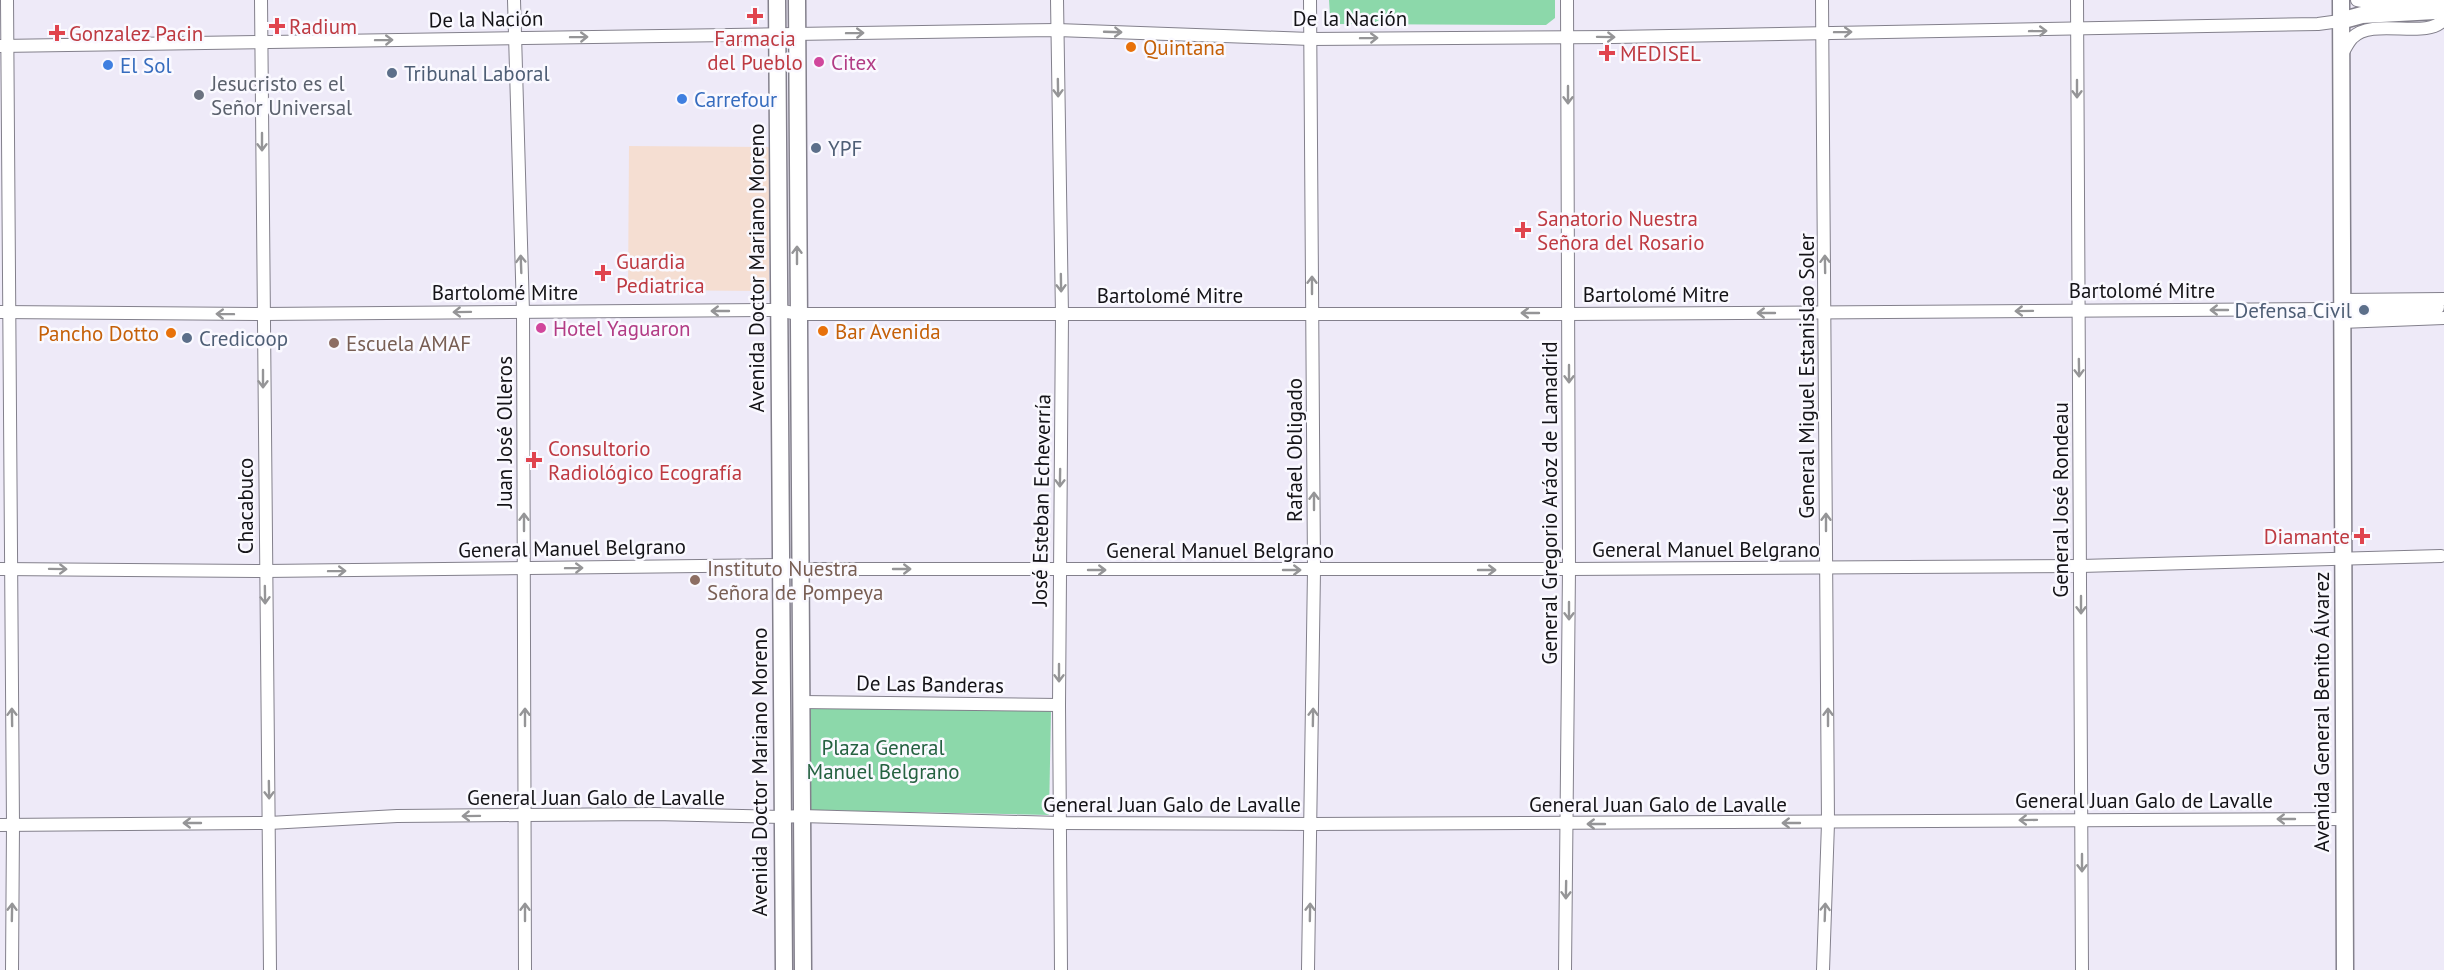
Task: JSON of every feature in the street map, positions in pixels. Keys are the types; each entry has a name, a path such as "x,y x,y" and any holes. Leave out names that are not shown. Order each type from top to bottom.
{"main road":[{"name":"Avenida Doctor Mariano Moreno","path":"777,0 781,817 784,970"},
{"name":"Avenida Doctor Mariano Moreno","path":"796,0 803,970"},
{"name":"Avenida General Benito Álvarez","path":"2341,0 2344,970"},
{"path":"2340,21 2362,15 2437,8"},
{"path":"2341,310 2441,308"}],"street":[{"path":"6,0 4,46 5,569 13,825 12,970"},
{"name":"Chacabuco","path":"261,0 270,970"},
{"name":"Juan José Olleros","path":"514,0 523,312 525,970"},
{"name":"José Esteban Echeverría","path":"1057,0 1062,315 1059,570 1060,970"},
{"name":"Rafael Obligado","path":"1308,970 1312,825 1314,570 1310,0"},
{"name":"General Gregorio Aráoz de Lamadrid","path":"1565,970 1569,570 1567,0"},
{"name":"General Miguel Estanislao Soler","path":"1822,0 1828,823 1823,970"},
{"name":"General José Rondeau","path":"2077,0 2082,970"},
{"path":"2340,58 2351,38 2359,33 2379,28 2429,28 2439,25 2437,8 2357,0"},
{"name":"De la Nación","path":"4,46 1057,30 1311,39 2077,30 2318,24 2340,21"},
{"name":"Bartolomé Mitre","path":"5,312 263,314 778,310 798,314 1062,315 2341,310"},
{"name":"General Manuel Belgrano","path":"5,569 265,571 780,565 801,569 1569,570 2081,566 2441,556"},
{"name":"De Las Banderas","path":"801,702 1059,705"},
{"name":"General Juan Galo de Lavalle","path":"0,825 269,823 397,816 654,814 1059,823 1312,825 2345,819"}],"shaded area":[{"path":"629,146 770,147 769,291 628,290"}],"green space":[{"path":"1329,0 1555,0 1555,18 1546,25 1335,24 1330,16"},
{"name":"Plaza General Manuel Belgrano","path":"810,706 1051,711 1049,815 808,810"}],"place":[{"name":"Farmacia del Pueblo","path":"755,16"},
{"name":"Radium","path":"277,26"},
{"name":"Gonzalez Pacin","path":"57,33"},
{"name":"Quintana","path":"1131,47"},
{"name":"MEDISEL","path":"1607,53"},
{"name":"Citex","path":"819,62"},
{"name":"El Sol","path":"108,65"},
{"name":"Tribunal Laboral","path":"392,73"},
{"name":"Jesucristo es el Señor Universal","path":"199,95"},
{"name":"Carrefour","path":"682,99"},
{"name":"YPF","path":"816,148"},
{"name":"Sanatorio Nuestra Señora del Rosario","path":"1523,230"},
{"name":"Guardia Pediatrica","path":"603,273"},
{"name":"Defensa Civil","path":"2364,310"},
{"name":"Hotel Yaguaron","path":"541,328"},
{"name":"Bar Avenida","path":"823,331"},
{"name":"Pancho Dotto","path":"171,333"},
{"name":"Credicoop","path":"187,338"},
{"name":"Escuela AMAF","path":"334,343"},
{"name":"Consultorio Radiológico Ecografía","path":"534,460"},
{"name":"Diamante","path":"2362,536"},
{"name":"Instituto Nuestra Señora de Pompeya","path":"695,580"}]}
